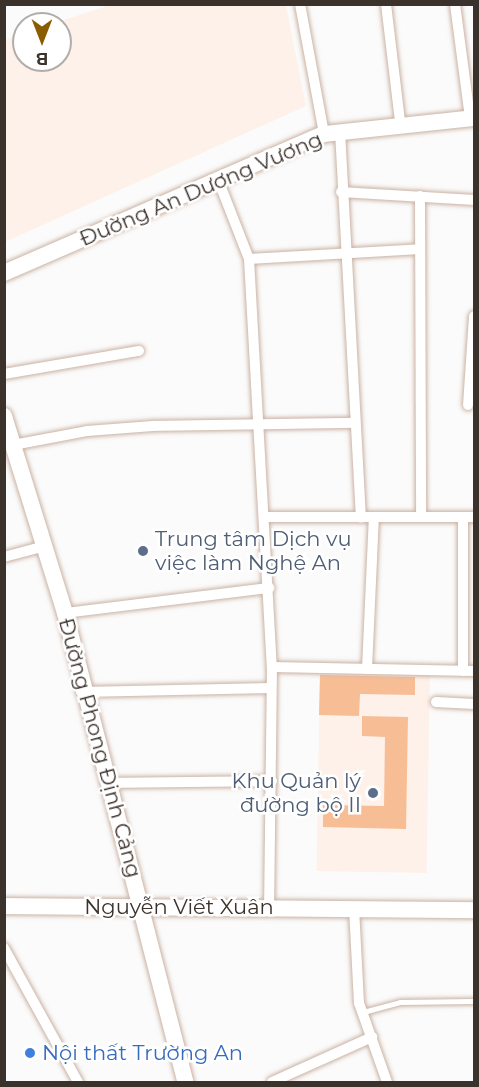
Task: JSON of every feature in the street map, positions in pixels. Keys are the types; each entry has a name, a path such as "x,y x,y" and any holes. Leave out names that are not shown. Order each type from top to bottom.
{"street":[{"path":"300,4 332,133 341,192 361,517"},
{"path":"386,4 400,122"},
{"path":"455,4 472,118"},
{"name":"Đường An Dương Vương","path":"4,273 332,133 400,122 472,118"},
{"path":"219,182 249,259 254,423 264,517 272,667 269,906"},
{"path":"341,192 474,200"},
{"path":"420,196 421,517"},
{"path":"249,259 420,249"},
{"path":"468,405 474,316"},
{"path":"4,374 139,351"},
{"name":"Đường Phong Định Cảng","path":"4,416 42,547 65,614 81,692 142,907 185,1083"},
{"path":"13,445 87,430 254,423 354,423"},
{"path":"264,517 469,517 469,671 272,667"},
{"path":"368,669 374,517"},
{"path":"4,557 42,547"},
{"path":"65,614 269,588"},
{"path":"81,692 271,688"},
{"path":"436,702 474,704"},
{"path":"108,783 272,781"},
{"name":"Nguyễn Viết Xuân","path":"4,906 269,906 474,910"},
{"path":"354,908 363,1012 387,1083"},
{"path":"4,948 78,1083"},
{"path":"272,1083 286,1079 372,1037"}],"lane":[{"path":"363,1012 400,1002 474,1001"}],"shaded area":[{"path":"110,5 286,5 306,106 5,242 5,40 12,37 12,72 72,72 72,17"},
{"name":"Khu Quản lý đường bộ II","path":"320,672 430,674 427,873 317,871"}],"building":[{"path":"320,675 415,677 415,695 360,694 359,716 319,715"},
{"path":"362,716 408,717 406,829 323,827 323,805 384,806 385,737 362,736"}],"place":[{"name":"Trung tâm Dịch vụ việc làm Nghệ An","path":"143,551"},
{"name":"Khu Quản lý đường bộ II","path":"373,793"},
{"name":"Nội thất Trường An","path":"30,1053"}]}
